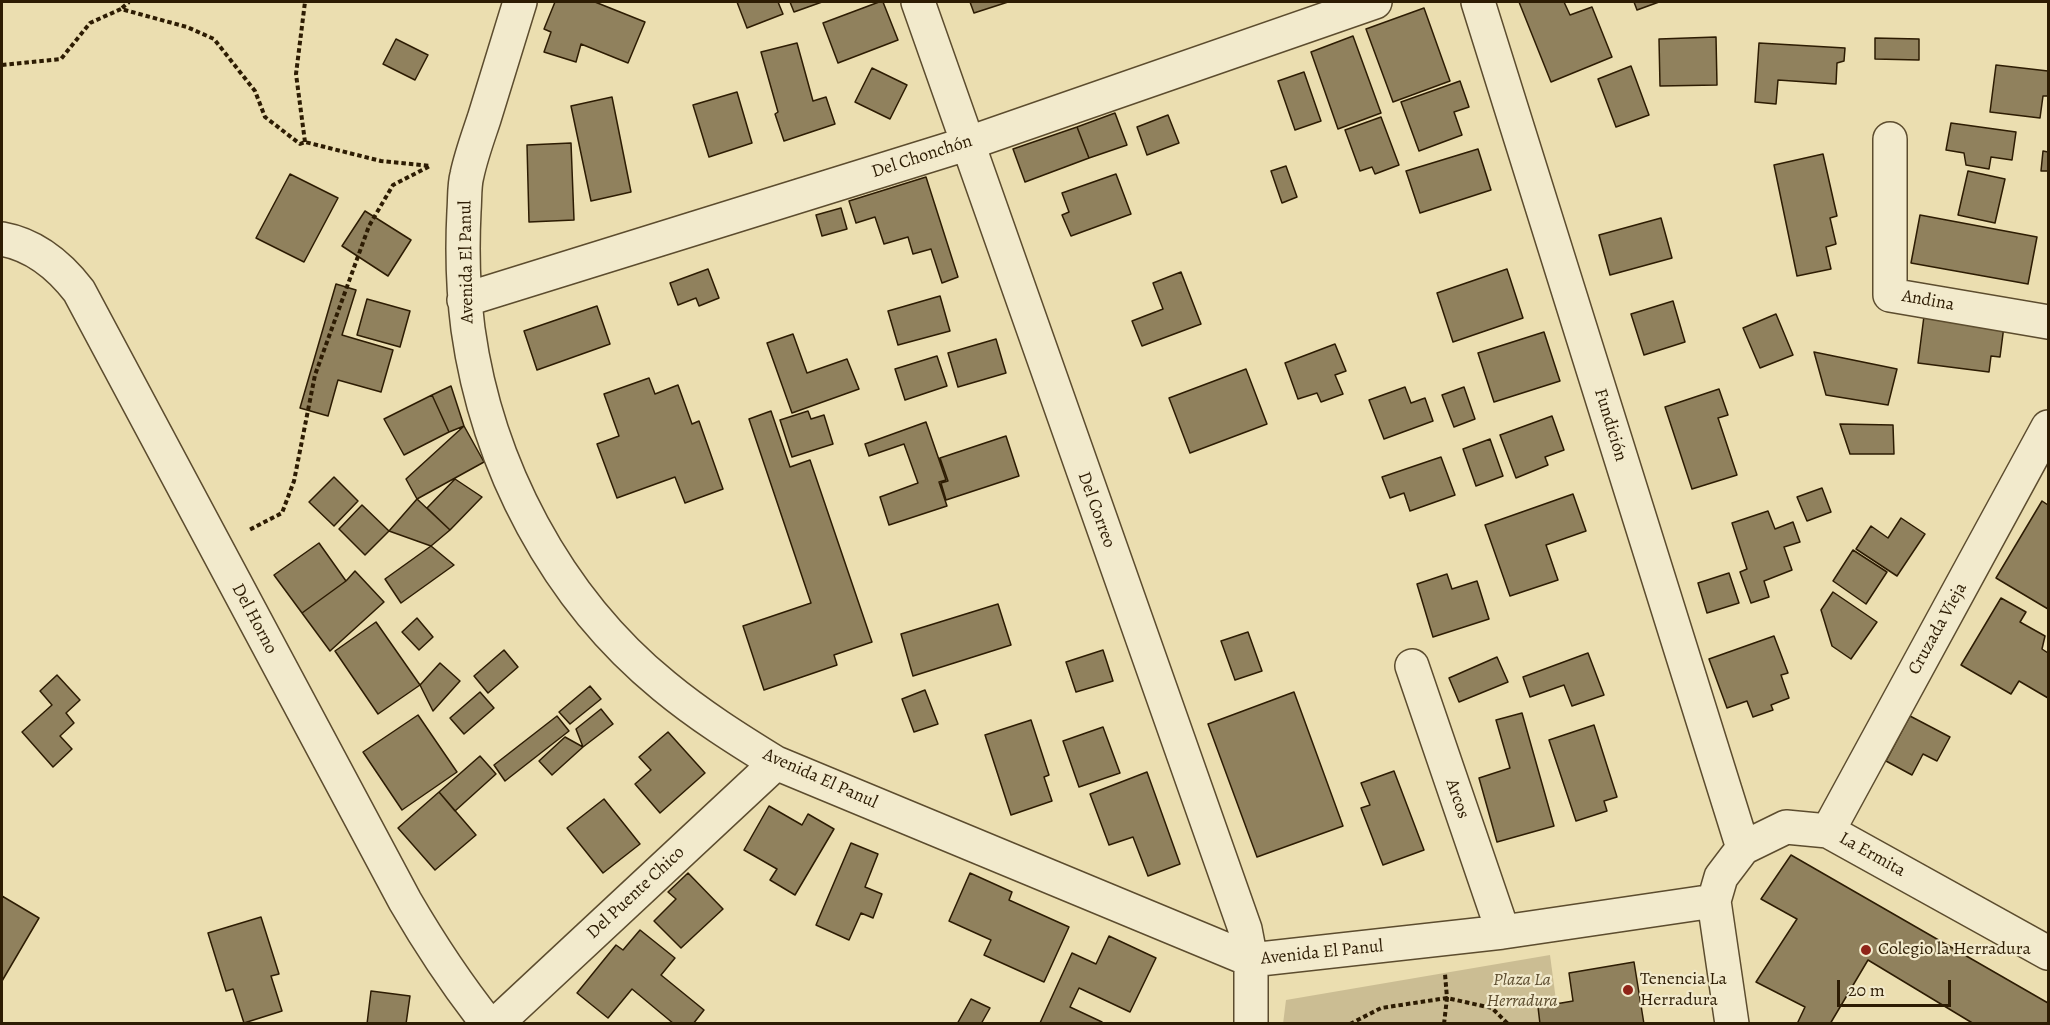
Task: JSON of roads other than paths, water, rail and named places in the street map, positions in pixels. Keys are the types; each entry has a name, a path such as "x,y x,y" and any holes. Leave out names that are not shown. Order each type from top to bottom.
{"street":[{"name":"Avenida El Panul","path":"520,2 466,176 463,232 464,300 472,355 484,409 502,461 525,512 553,560 585,605 622,647 663,686 707,719 776,763 1251,960 1441,940 1714,901"},
{"name":"Del Correo","path":"918,2 966,144 1245,929 1251,960 1251,1023"},
{"name":"Del Chonchón","path":"464,300 966,144 1375,2"},
{"name":"Fundición","path":"1478,2 1743,848"},
{"name":"Andina","path":"1890,139 1890,295 2049,322"},
{"name":"Del Horno","path":"2,239 28,247 48,258 65,273 79,291 415,919 459,988 488,1023"},
{"name":"Cruzada Vieja","path":"1828,831 2049,427"},
{"name":"Arcos","path":"1412,666 1503,932"},
{"name":"Del Puente Chico","path":"496,1023 776,763"},
{"name":"La Ermita","path":"1714,901 1721,877 1743,848 1786,827 1828,831 2049,953"},
{"path":"1714,901 1732,1023"}],"place":[{"name":"Colegio la Herradura","path":"1866,950"},
{"name":"Tenencia La Herradura","path":"1628,990"}],"park label":[{"name":"Plaza La Herradura","path":"1522,991"}]}
